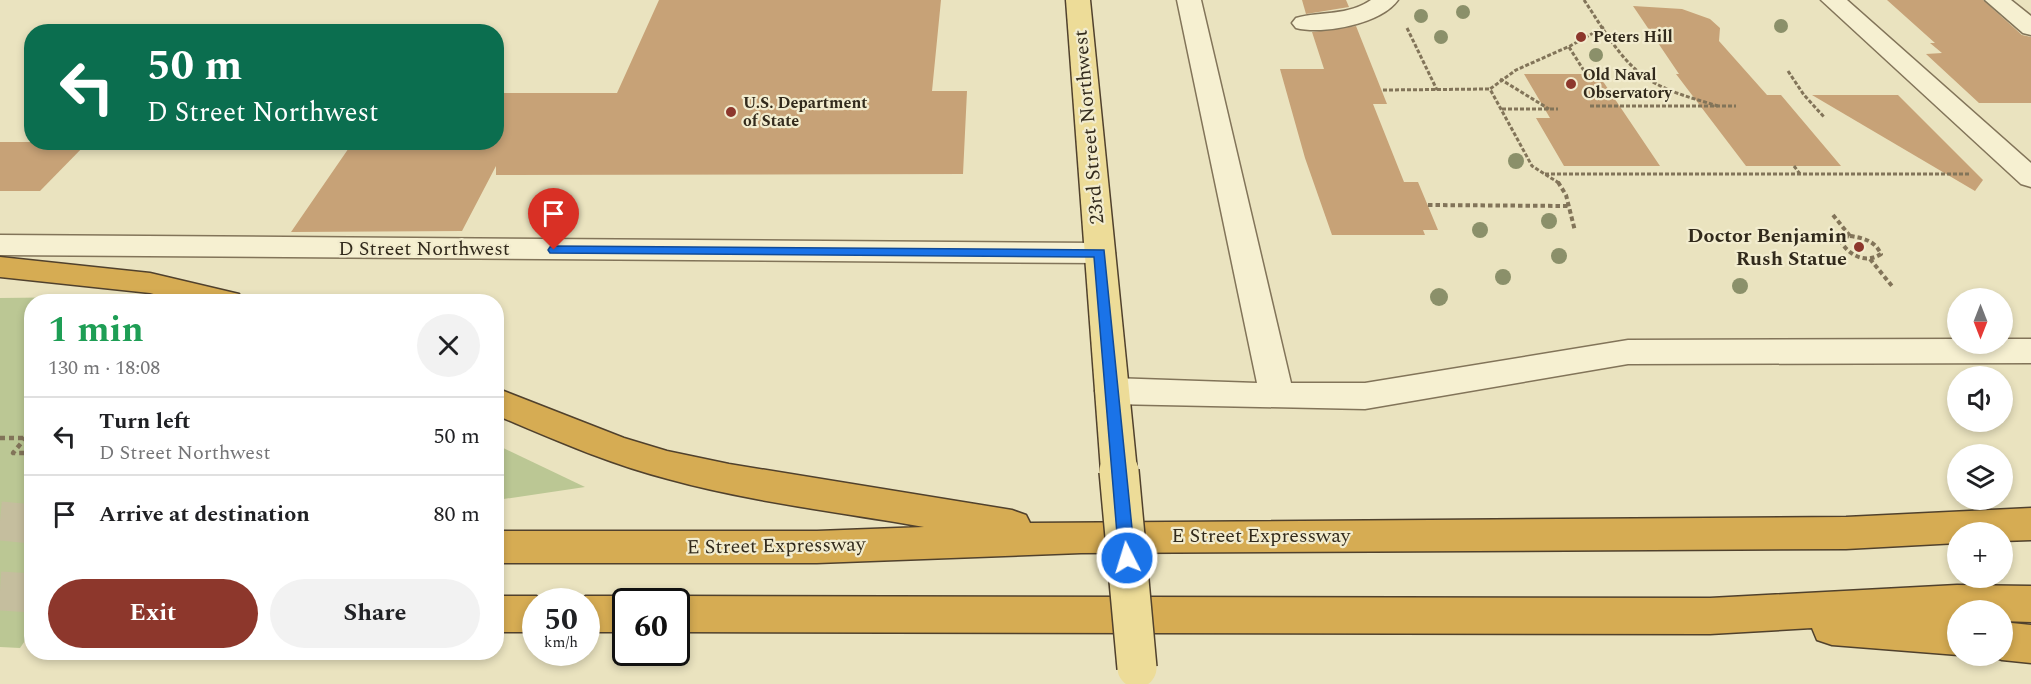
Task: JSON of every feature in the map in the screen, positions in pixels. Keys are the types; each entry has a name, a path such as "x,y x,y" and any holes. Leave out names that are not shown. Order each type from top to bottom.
{"highway":[{"path":"0,267 150,283 195,294"},
{"path":"504,404 614,449 718,476 1082,537"},
{"path":"1846,533 2031,524"},
{"path":"1846,533 1947,540"},
{"name":"E Street Expressway","path":"504,547 817,548 1082,537 1846,533"},
{"path":"2013,545 2031,546"},
{"path":"690,614 1710,616 1957,603 2031,604"},
{"path":"504,614 522,614"},
{"path":"1710,616 1947,636"},
{"path":"2013,642 2031,644"}],"main road":[{"name":"23rd Street Northwest","path":"1078,0 1138,676"}],"lane":[{"path":"1189,0 1277,396"},
{"path":"1304,23 1350,20 1378,8 1386,0"},
{"path":"1833,0 2031,178"},
{"path":"1997,0 2031,28"},
{"name":"D Street Northwest","path":"0,245 1100,253"},
{"path":"1112,391 1365,396 1628,352 2031,351"}],"path":[{"path":"1584,0 1642,75 1667,88 1718,106"},
{"path":"1402,20 1437,90"},
{"path":"1383,90 1490,89 1500,79 1569,47 1604,27"},
{"path":"1569,47 1586,74"},
{"path":"1788,71 1824,117"},
{"path":"1500,79 1549,109"},
{"path":"1490,89 1532,166 1558,182 1566,195 1575,231"},
{"path":"1590,106 1736,106"},
{"path":"1502,109 1558,109"},
{"path":"1794,166 1801,174"},
{"path":"1545,174 1976,174"},
{"path":"1428,205 1569,206"},
{"path":"1833,215 1850,236"},
{"path":"1850,236 1862,238 1878,247 1881,254 1870,259 1845,250 1841,242 1845,237 1850,236"},
{"path":"1870,259 1892,286"},
{"path":"0,438 24,438"},
{"path":"24,439 13,453 24,453"}],"green space":[{"path":"0,298 24,298 24,642 20,648 0,647"},
{"path":"504,448 585,487 504,499"}],"building":[{"name":"U.S. Department of State","path":"659,0 941,0 932,91 967,91 963,174 496,175 496,166 462,231 291,232 347,150 504,150 504,93 617,93"},
{"path":"1302,0 1346,0 1349,7 1306,14"},
{"path":"1887,0 1983,0 2022,35 2031,37 2031,103 1979,103 1926,54 1942,53 1930,43 1935,43"},
{"path":"1633,6 1682,9 1710,19 1720,28 1719,41 1767,95 1781,95 1841,166 1746,166 1676,74 1679,74"},
{"path":"1356,26 1387,104 1373,104 1404,182 1418,182 1438,230 1423,230 1425,235 1332,235 1305,158 1280,69 1324,69 1312,32"},
{"path":"1524,74 1598,74 1660,166 1564,166 1536,118 1550,118"},
{"path":"1812,95 1898,95 1983,180 1975,191"},
{"path":"0,142 24,142 24,150 80,150 40,191 0,191"}],"tunnel":[{"path":"0,521 24,523"},
{"path":"0,591 24,592"}],"place":[{"name":"Peters Hill","path":"1581,37"},
{"name":"Old Naval Observatory","path":"1571,84"},
{"name":"U.S. Department of State","path":"731,112"},
{"name":"Doctor Benjamin Rush Statue","path":"1859,247"}],"route":[{"path":"554,250 1100,253 1127,558"}]}
